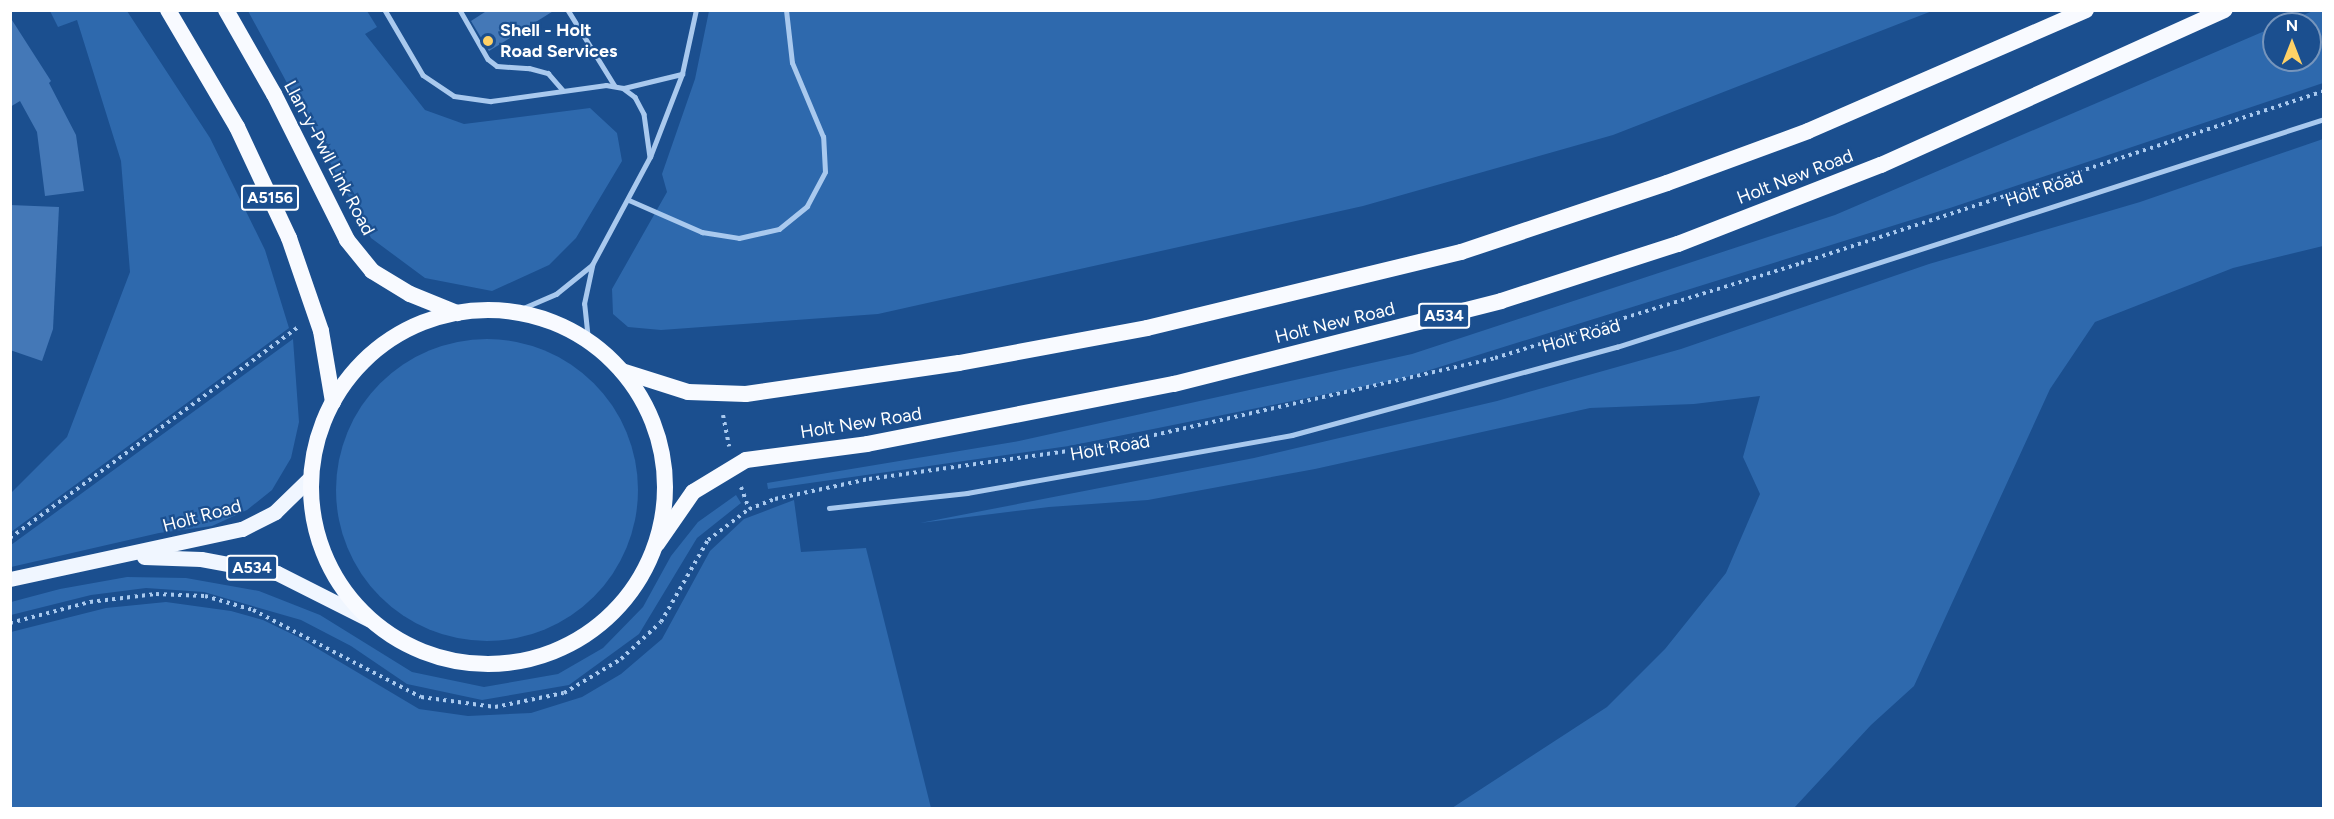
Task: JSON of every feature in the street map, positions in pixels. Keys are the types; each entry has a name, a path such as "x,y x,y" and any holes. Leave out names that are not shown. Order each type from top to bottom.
{"highway":[{"name":"A5156","path":"168,10 237,127 289,238 315,315 333,402"},
{"name":"Llan-y-Pwll Link Road","path":"226,10 347,240 372,271 411,294 457,313"},
{"path":"622,370 688,392 746,394 959,363 1147,328 1449,254 1667,183 1808,131 2086,10"},
{"name":"Holt New Road","path":"657,544 693,492 746,460 867,444 1174,384 1501,301 1678,244 1881,165 2225,10"},
{"path":"514,312 553,322 588,340 622,370 648,409 663,453 666,499 657,544 635,589 601,625 558,651 510,664 460,663 412,648 370,620 344,591 324,555 313,517 311,477 318,438 333,402 356,370 385,343 419,324 457,313 514,312"}],"main road":[{"name":"Holt Road","path":"10,579 242,529 275,512 311,477"},
{"name":"Holt Road","path":"123,556 201,559 277,573 370,620"}],"lane":[{"path":"385,10 423,75 454,96 491,101 563,90 615,86 623,88 635,97 644,114 650,157"},
{"path":"460,10 488,59 497,66 529,68 548,74 563,90"},
{"path":"568,10 615,86"},
{"path":"588,340 584,304 592,266 650,157 682,74 696,10"},
{"path":"629,200 702,232 739,238 779,229 807,206 825,172 823,137 792,63 786,10"},
{"path":"623,88 682,74"},
{"name":"Holt Road","path":"829,508 967,493 1292,435 1617,347 2324,120"},
{"path":"514,312 556,294 592,266"}],"path":[{"path":"10,622 90,602 156,594 205,596 253,610 421,697 495,707 564,693 621,659 661,622 708,540 750,509 775,499 870,479 1110,445 1495,358 1801,263 2324,91"},
{"path":"10,538 315,315"}],"shaded area":[{"path":"50,11 127,11 210,138 265,250 289,328 11,532 11,493 67,437 130,272 121,161 77,20 58,27"},
{"path":"248,11 367,11 377,27 365,34 425,110 464,124 590,108 617,133 622,161 576,238 549,265 492,291 425,278 371,238"},
{"path":"709,11 1932,11 1613,135 1363,206 878,314 661,330 628,327 613,314 612,289 667,192 662,174 695,79"},
{"path":"2323,11 2323,83 1953,207 1401,379 1069,446 768,489 767,483 1019,441 1412,354 1835,215 2262,32 2262,72 2322,72 2322,12 2311,12"},
{"path":"2323,139 2323,246 2233,268 2095,322 2050,389 1914,686 1871,725 1794,808 1452,808 1607,707 1665,649 1726,573 1760,494 1743,457 1760,396 1694,404 1590,408 1315,469 1148,500 1049,507 920,523 1254,458 1497,401 1681,349 1929,264 2140,202"},
{"path":"293,339 299,422 291,458 272,490 247,510 212,526 159,533 11,567 11,545"},
{"path":"487,339 516,342 545,351 571,365 594,383 612,406 626,432 635,461 638,490 635,519 626,548 612,574 594,597 571,615 545,629 516,638 487,641 458,638 429,629 403,615 380,597 362,574 348,548 339,519 336,490 339,461 348,432 362,406 380,383 403,365 429,351 458,342"},
{"path":"736,495 741,503 697,538 639,634 569,685 482,700 407,684 351,646 301,620 204,592 146,588 91,595 11,615 11,602 60,589 127,577 186,578 259,591 320,615 412,672 484,687 558,674 603,648 643,607 671,556 698,522"},
{"path":"794,500 801,552 866,548 931,808 11,808 11,632 106,608 166,602 231,611 263,620 298,637 419,709 468,716 531,713 582,697 621,674 662,639 710,551 744,519"}],"building":[{"name":"Shell - Holt Road Services","path":"488,10 555,10 489,51 471,21"},
{"path":"10,17 51,81 49,83 76,135 84,191 45,196 37,132 20,101 10,107"},
{"path":"10,205 59,207 53,329 42,361 10,350"}],"place":[{"name":"Shell - Holt Road Services","path":"488,41"}]}
